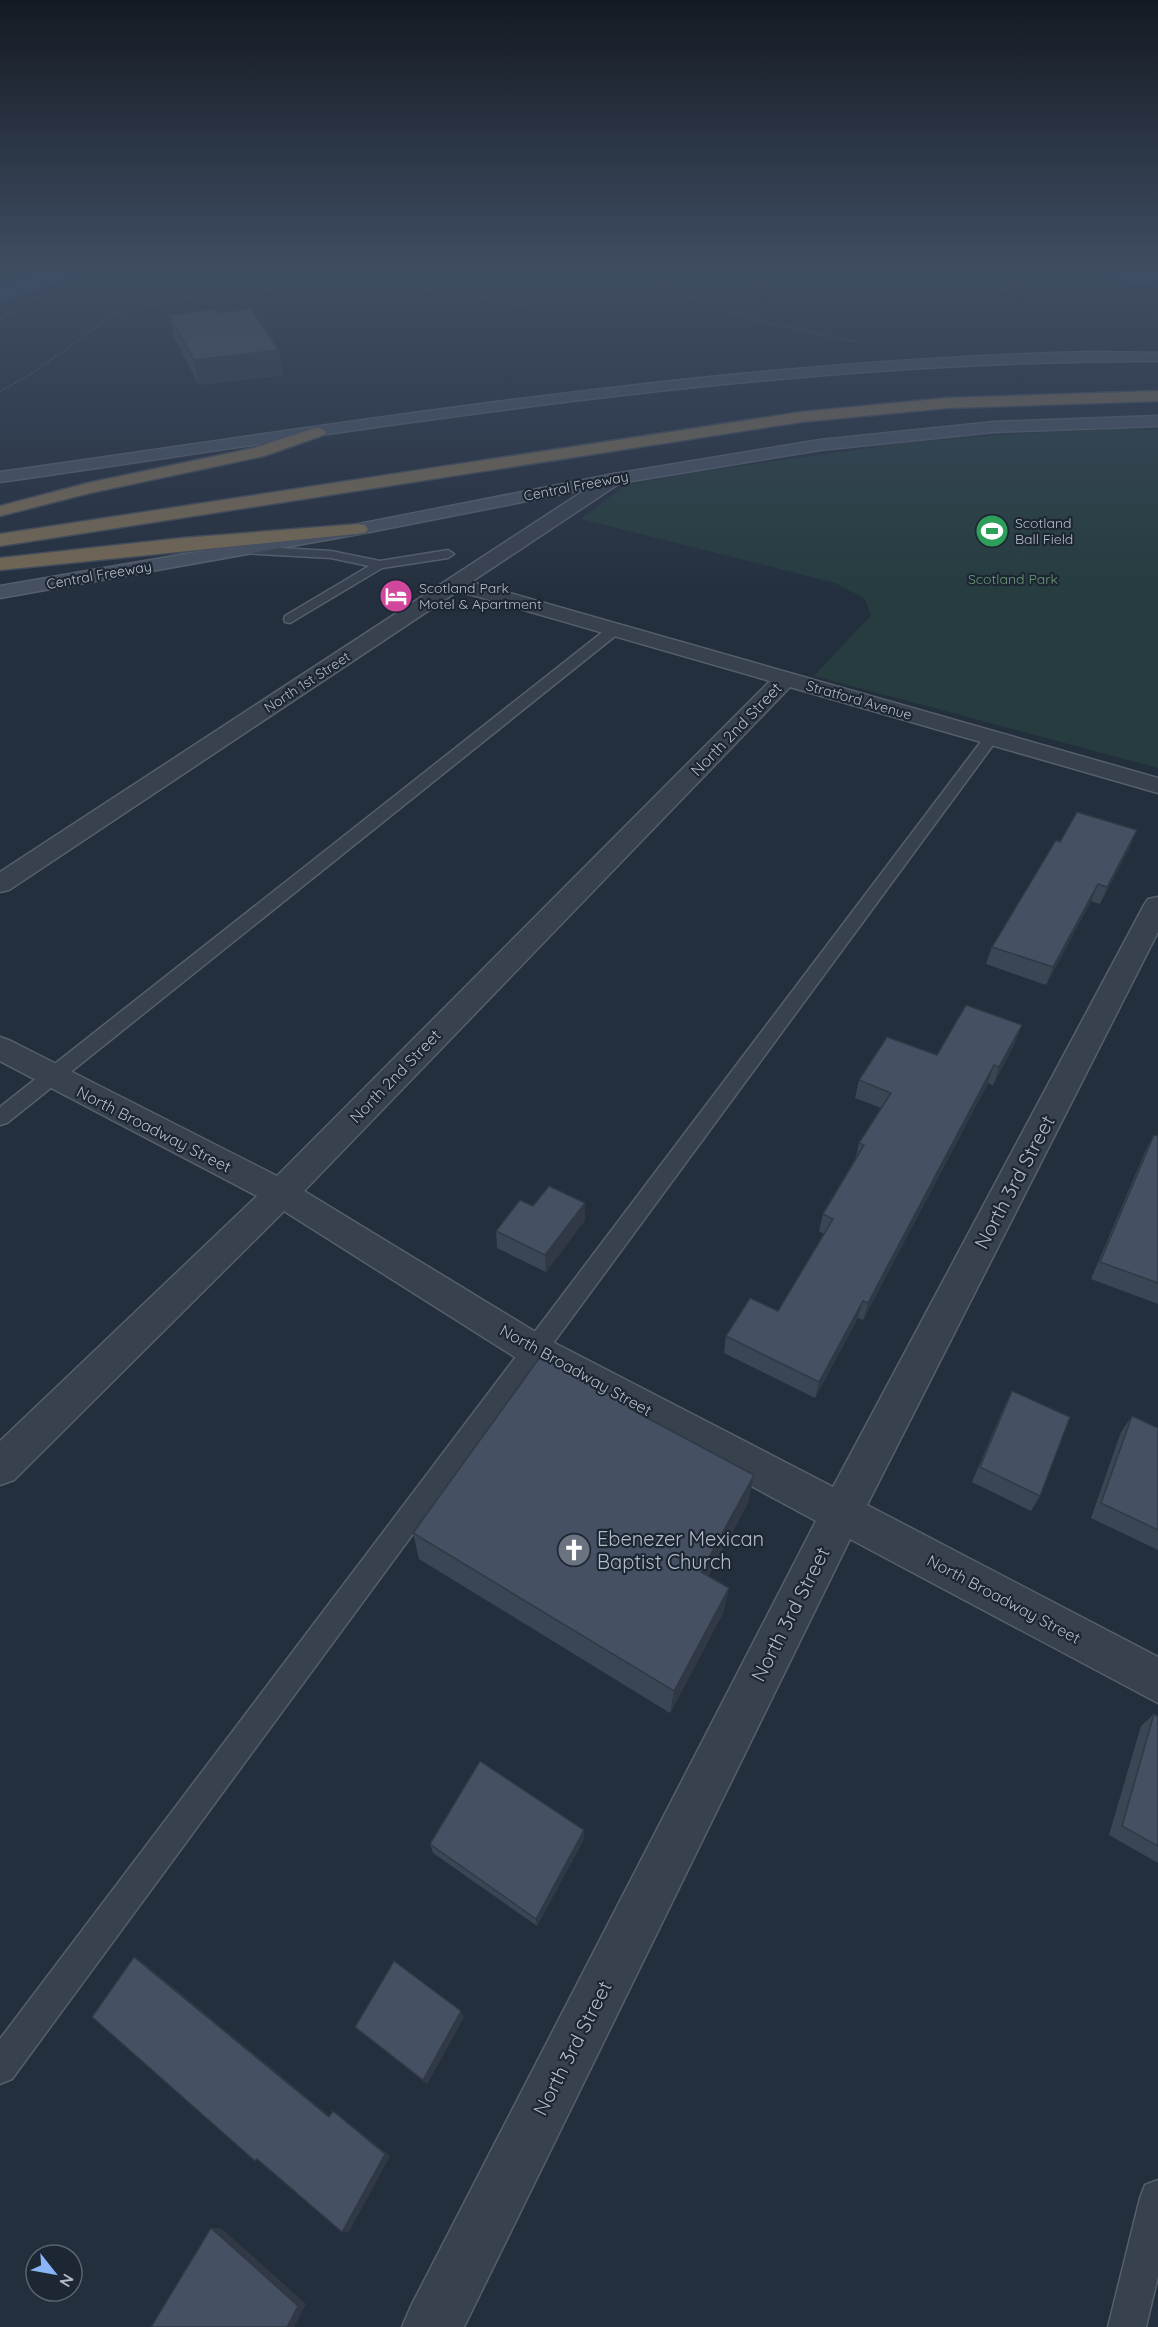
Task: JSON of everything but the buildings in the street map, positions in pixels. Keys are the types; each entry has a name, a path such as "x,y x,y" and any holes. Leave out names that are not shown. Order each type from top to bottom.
{"highway":[{"path":"1098,382 1158,382"},
{"path":"927,389 969,386"},
{"path":"0,540 521,458 801,417 947,403 1158,396"},
{"path":"0,511 88,488 258,452 318,432"},
{"path":"0,517 105,501"},
{"path":"0,564 182,544 359,529"}],"main road":[{"path":"0,477 498,406 719,381"},
{"name":"Central Freeway","path":"0,592 359,529 614,478 820,445 935,431 1158,421"}],"street":[{"name":"North 1st Street","path":"0,884 614,478"},
{"name":"Stratford Avenue","path":"456,584 1158,786"},
{"name":"North 2nd Street","path":"0,1467 280,1193 785,679"},
{"name":"North 3rd Street","path":"432,2327 841,1513 1158,905"},
{"name":"North Broadway Street","path":"0,1048 52,1077 280,1193 534,1350 1158,1681"}],"lane":[{"path":"245,550 344,556 379,565"},
{"path":"290,619 379,565 448,554"},
{"path":"0,1118 614,630"},
{"path":"0,2067 991,738"},
{"path":"1127,2327 1158,2198"}],"path":[{"path":"0,391 20,381"}],"green space":[{"name":"Scotland Park","path":"1115,429 1158,430 1158,768 814,676 871,615 864,598 835,583 581,519 625,485 712,470 907,443 998,435"}],"place":[{"name":"Scotland Ball Field","path":"992,531"},
{"name":"Scotland Park Motel & Apartment","path":"396,596"},
{"name":"Ebenezer Mexican Baptist Church","path":"574,1550"}]}
